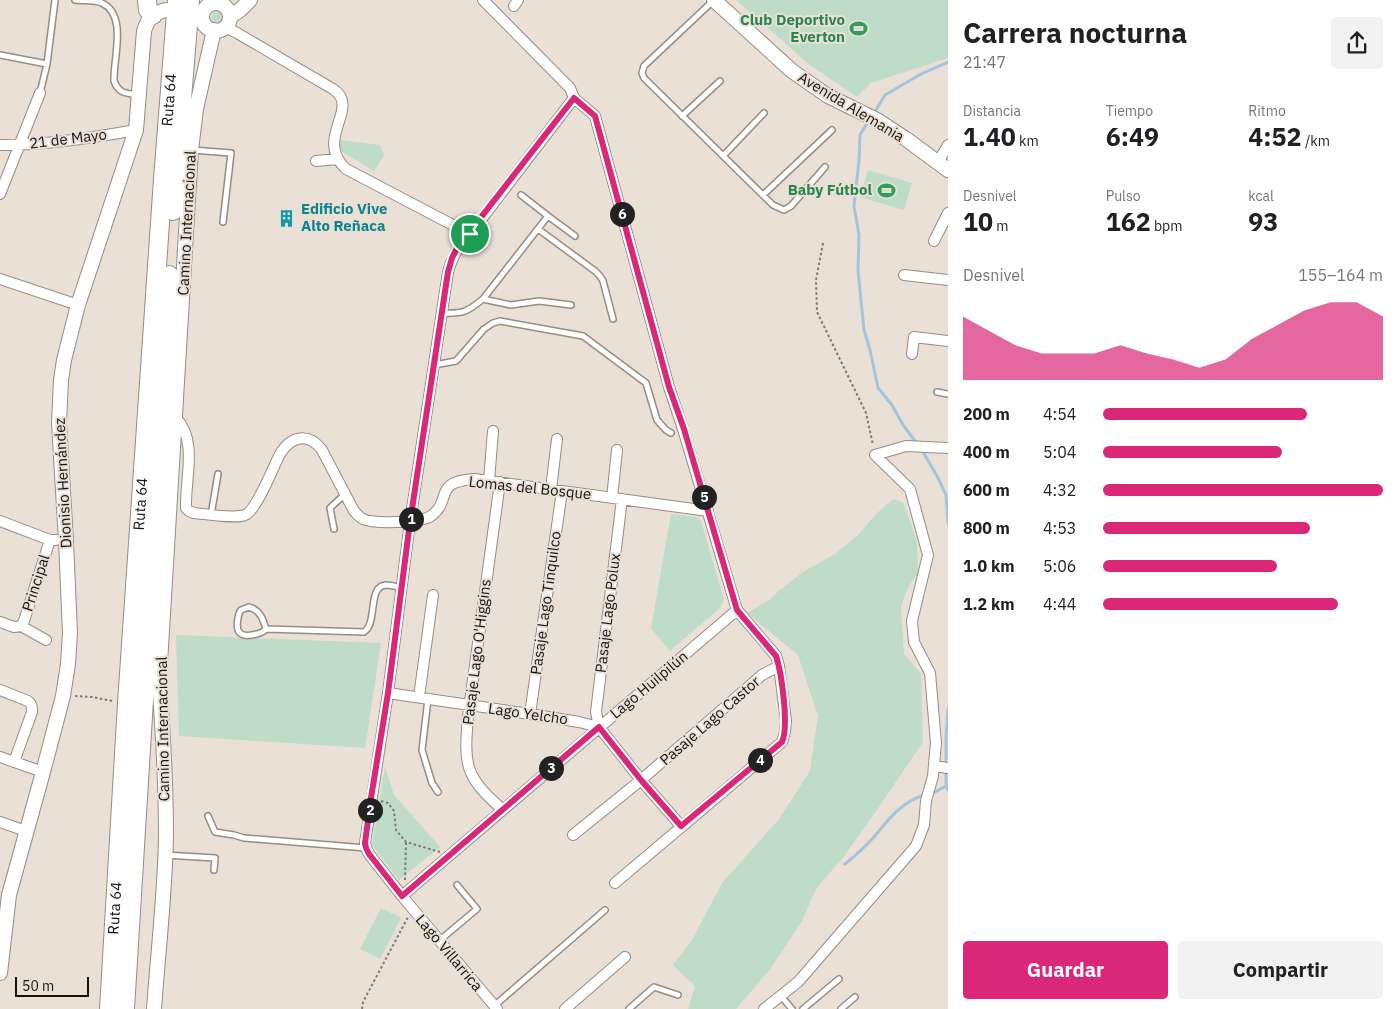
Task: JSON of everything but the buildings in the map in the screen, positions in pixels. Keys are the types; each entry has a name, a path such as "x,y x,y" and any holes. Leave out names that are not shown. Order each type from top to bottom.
{"highway":[{"name":"Ruta 64","path":"124,1009 170,243 206,4"},
{"name":"Ruta 64","path":"109,1009 163,180 161,6"}],"street":[{"path":"206,4 240,0"},
{"path":"206,4 202,18 203,22 210,29 223,25 250,0"},
{"path":"483,0 570,88 574,98 595,116 669,387 676,432 708,511 737,610 771,649 776,656 779,666 786,722 782,742 615,883"},
{"name":"Avenida Alemania","path":"714,0 798,76 828,96 877,120 943,166"},
{"path":"206,4 228,9 223,25"},
{"name":"Dionisio Hernández","path":"0,972 4,893 26,830 43,772 63,696 68,664 70,634 59,401 64,360 78,305 136,130 144,31 148,20 161,6"},
{"path":"223,25 333,89 339,95 343,102 343,110 334,138 334,144 336,154 342,165 470,234"},
{"name":"Camino Internacional","path":"154,1009 166,837 164,749 159,680 191,150 196,109 223,25"},
{"path":"0,194 40,93"},
{"path":"366,848 371,798 388,693 410,522 448,272 457,248 470,234 574,98"},
{"name":"21 de Mayo","path":"0,144 78,140 136,130"},
{"path":"943,166 948,145"},
{"path":"316,161 338,159"},
{"path":"934,242 948,214"},
{"path":"904,275 948,280"},
{"path":"0,279 78,305"},
{"path":"912,354 914,336 948,341"},
{"name":"Camino Internacional","path":"176,418 182,425 189,447 186,501 186,508 189,511"},
{"path":"489,481 493,430"},
{"name":"Lomas del Bosque","path":"189,511 211,515 238,516 248,513 256,505 285,446 291,441 304,438 316,443 322,450 354,511 364,520 410,522 429,517 435,512 445,490 456,482 474,479 708,511"},
{"path":"551,489 557,439"},
{"path":"764,1009 798,982 916,846 924,825 926,801 933,776 936,743 930,674 914,642 912,621 928,555 910,490 875,455 906,446 948,448"},
{"name":"Pasaje Lago Polux","path":"599,727 596,712 617,498 617,450"},
{"name":"Pasaje Lago O'Higgins","path":"500,482 465,753 467,765 479,786 503,810"},
{"name":"Pasaje Lago Tinquilco","path":"530,714 562,491"},
{"path":"0,521 50,540 66,541"},
{"name":"Principal","path":"21,626 50,540"},
{"path":"424,698 433,595"},
{"name":"Lago Huilpilún","path":"403,894 737,610"},
{"name":"Principal","path":"0,622 14,627 21,626 46,640"},
{"name":"Pasaje Lago Castor","path":"573,835 641,780 762,675 779,666"},
{"path":"0,690 28,701 32,707 32,712 14,762"},
{"name":"Lago Yelcho","path":"388,693 530,714 599,727"},
{"path":"599,727 681,826"},
{"path":"0,757 43,772"},
{"path":"934,766 948,768"},
{"path":"0,822 26,830"},
{"name":"Lago Villarrica","path":"366,848 403,894 412,909 495,1008"},
{"path":"565,1009 625,957"}],"lane":[{"path":"40,93 47,64 55,0"},
{"path":"75,0 101,3 111,11 118,26 114,76 116,85 122,92 139,96"},
{"path":"714,0 646,64 642,76 773,205 784,210 791,206 825,167"},
{"path":"0,55 47,64"},
{"path":"682,116 720,81"},
{"path":"722,156 764,113"},
{"path":"763,196 832,130"},
{"path":"191,150 231,153 223,222"},
{"path":"521,196 575,236"},
{"path":"442,313 462,313 483,299 548,216"},
{"path":"538,229 595,270 603,281 613,319"},
{"path":"483,299 511,305 539,301 570,304"},
{"path":"434,365 456,361 484,329 500,321 583,336 646,383 656,420 666,430 676,432"},
{"path":"937,392 948,394"},
{"path":"211,515 218,474"},
{"path":"334,529 330,508 345,493"},
{"path":"266,629 263,618 254,608 249,607 241,610 238,630 244,634 259,634 266,629 364,632 369,628 377,590 385,585 402,588"},
{"path":"424,698 422,750 432,783 438,792"},
{"path":"208,816 215,832 244,838 366,848"},
{"path":"165,855 215,858 214,870"},
{"path":"439,941 477,909 457,885"},
{"path":"495,1008 606,910"},
{"path":"803,1009 839,979"},
{"path":"629,1009 654,987 678,995"},
{"path":"781,996 792,1009"},
{"path":"841,1009 855,997"}],"path":[{"path":"823,243 816,280 816,312 838,353 866,413 875,455"},
{"path":"63,696 92,697 128,703"},
{"path":"371,798 388,803 394,811 396,830 406,842 450,855"},
{"path":"403,894 406,842"},
{"path":"362,1009 363,1002 412,909"}],"green space":[{"name":"Club Deportivo Everton","path":"736,0 948,0 948,58 871,83 857,97 811,66"},
{"path":"217,11 223,17 217,23 211,17"},
{"path":"339,140 380,145 384,155 374,171 341,151"},
{"name":"Baby Fútbol","path":"868,170 912,183 904,210 860,197"},
{"path":"893,499 903,502 917,541 918,573 908,587 901,607 904,654 921,674 923,742 844,856 816,889 802,921 771,968 736,1009 688,1009 695,986 673,965 692,940 722,883 779,819 810,771 818,716 798,655 747,613 768,601 803,572 835,554 858,535 877,513"},
{"path":"671,514 696,517 701,521 724,599 720,608 670,651 651,628"},
{"path":"176,635 381,643 365,748 179,736"},
{"path":"385,767 394,795 440,847 399,880 372,845"},
{"path":"381,908 401,918 380,959 360,949"}],"waterway":[{"path":"873,115 885,95 921,74 948,62"},
{"path":"869,120 860,135 854,206 859,235 858,271 864,330 878,388 892,405 903,425 918,445"},
{"path":"922,450 946,495 948,523"},
{"path":"948,709 946,737 946,786 948,790"},
{"path":"931,794 946,786"},
{"path":"845,864 874,837 902,806 925,795"}],"place":[{"name":"Club Deportivo Everton","path":"859,29"},
{"name":"Baby Fútbol","path":"886,190"},
{"name":"Edificio Vive Alto Reñaca","path":"287,218"}],"route":[{"path":"574,98 595,116 669,387 684,429 737,610 776,656 786,722 785,732 782,742 681,826 599,727 402,896 369,854 365,843 388,693 410,522 448,272 457,248 470,234 574,98"}]}
